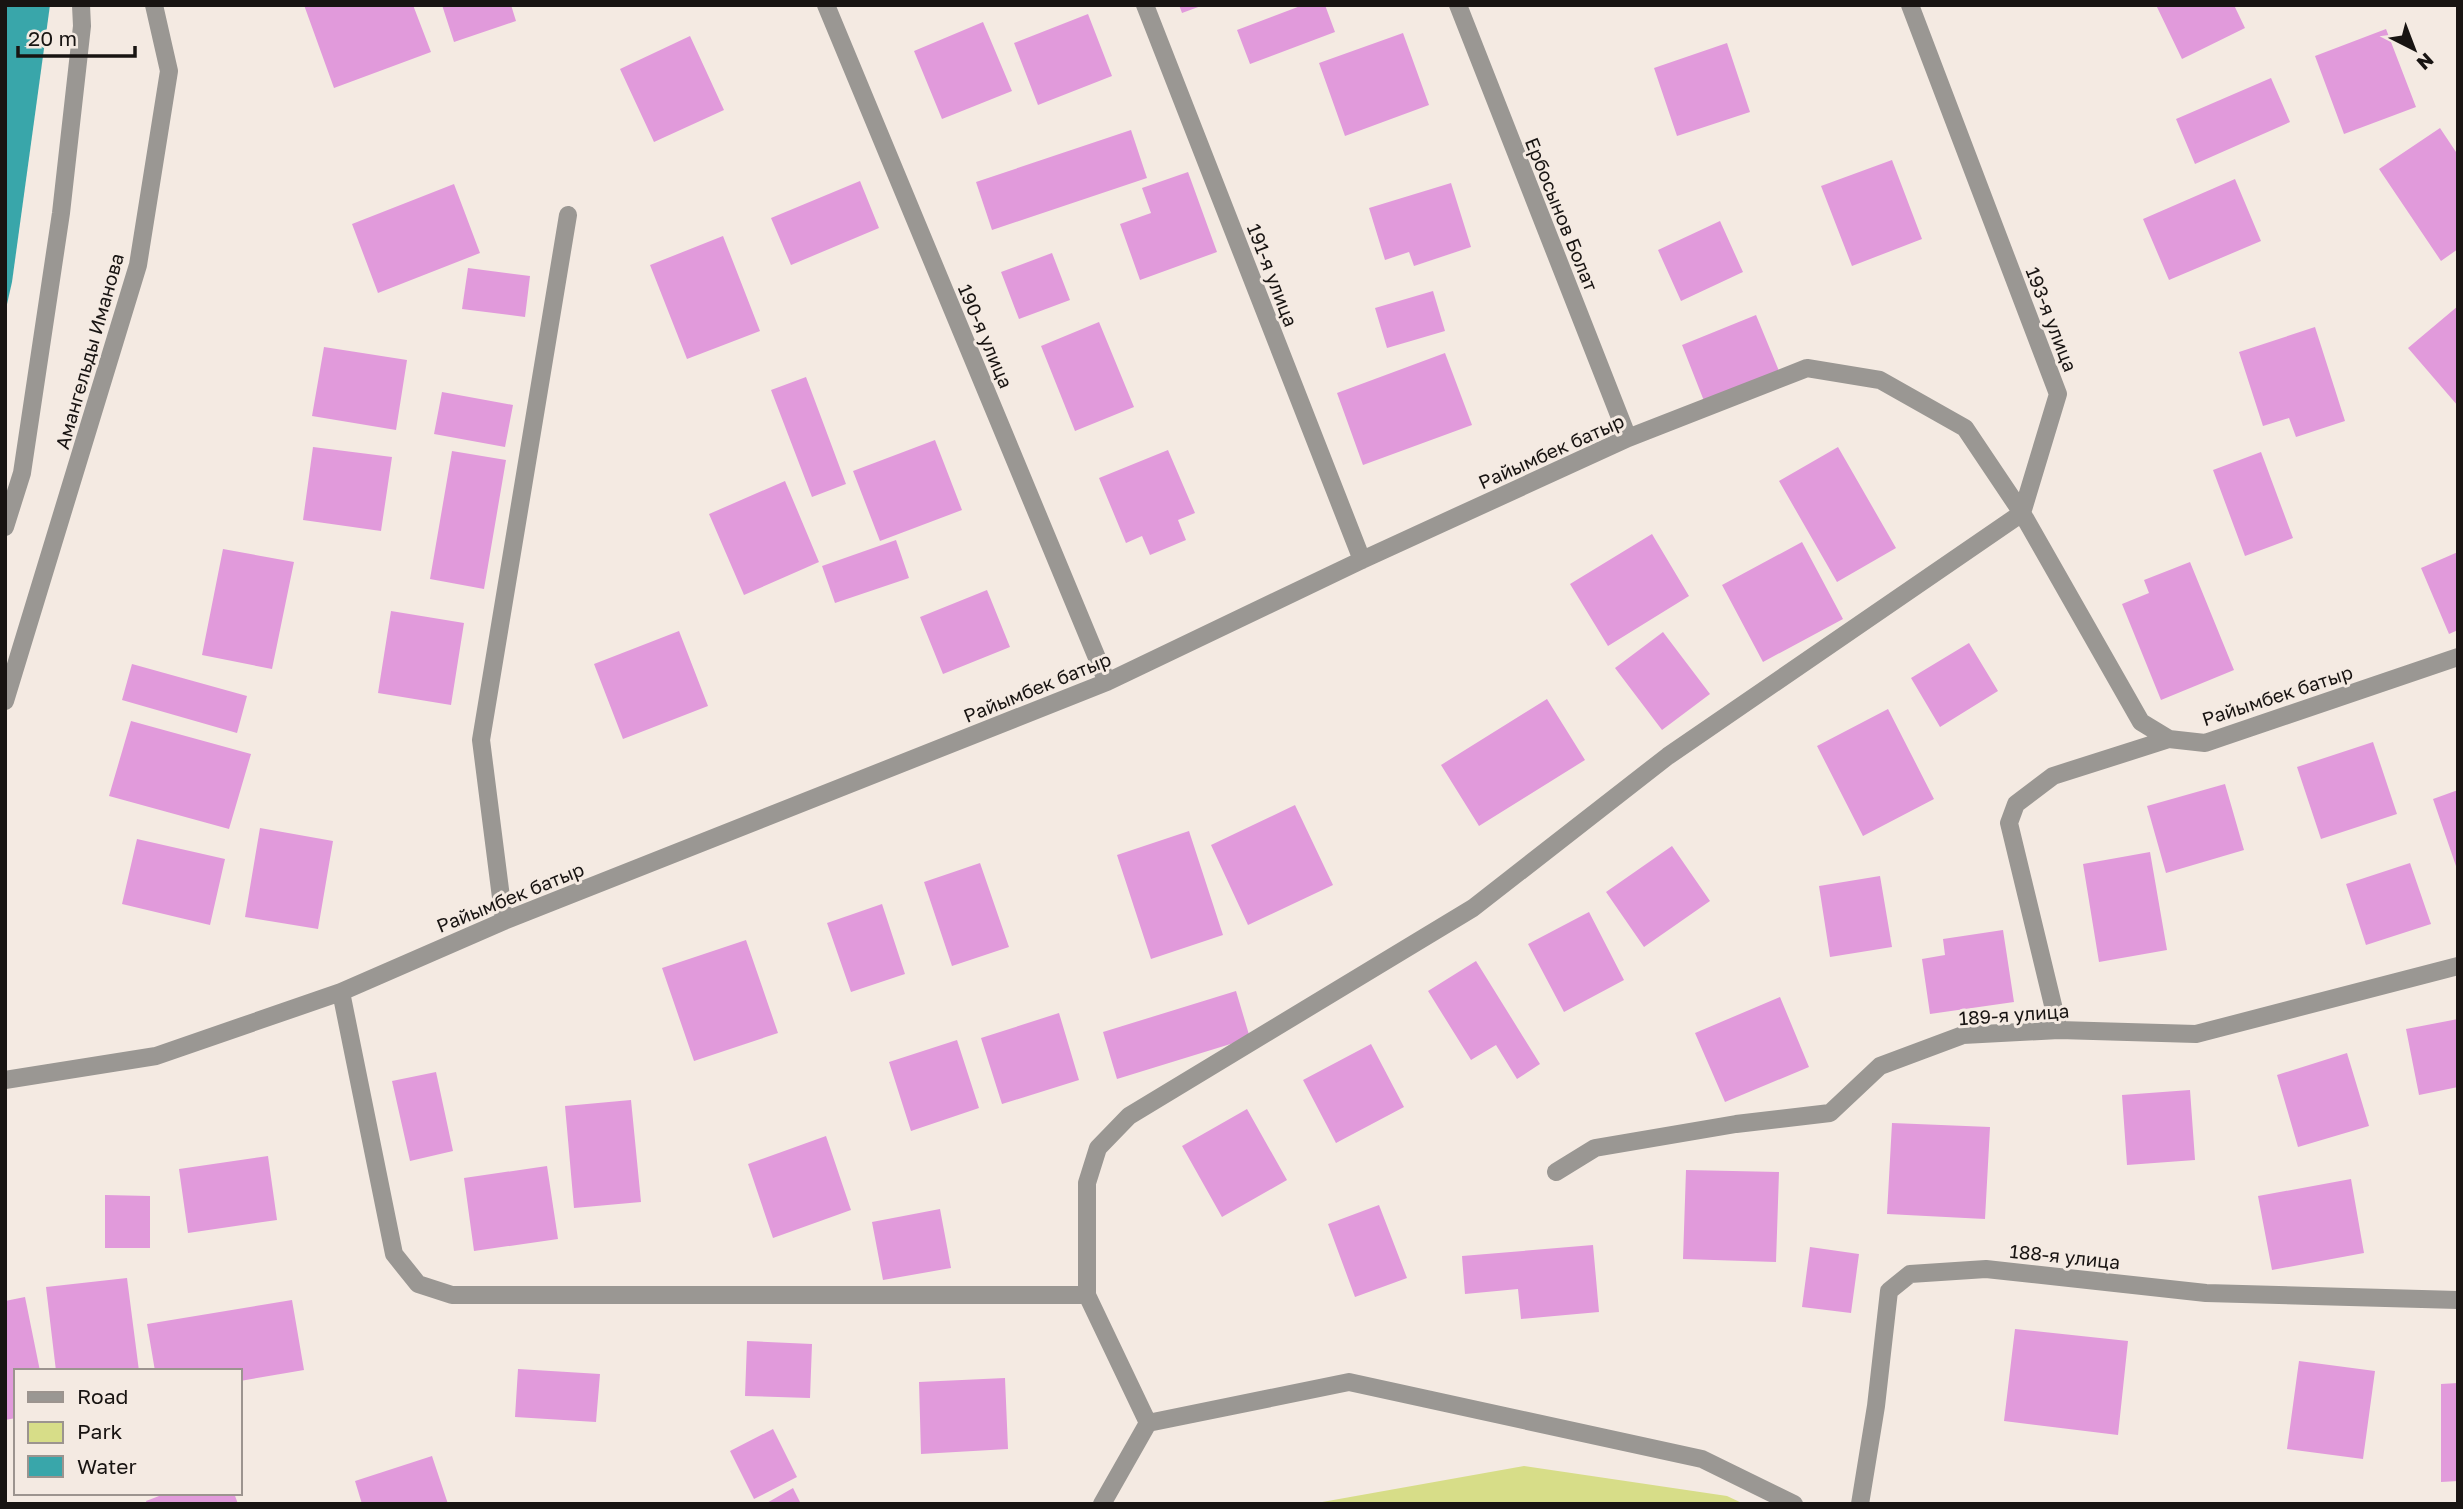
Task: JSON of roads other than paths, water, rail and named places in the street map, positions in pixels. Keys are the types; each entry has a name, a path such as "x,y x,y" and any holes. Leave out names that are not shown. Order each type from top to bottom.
{"street":[{"path":"5,527 22,473 61,213 82,26 81,5"},
{"name":"Амангельды Иманова","path":"5,701 138,265 169,71 154,5"},
{"name":"190-я улица","path":"826,5 1107,682"},
{"name":"191-я улица","path":"1145,5 1362,560"},
{"name":"Ербосынов Болат","path":"1458,5 1628,438"},
{"name":"193-я улица","path":"1910,5 2058,394 2022,513"},
{"path":"504,921 481,740 568,215"},
{"name":"Райымбек батыр","path":"5,1080 156,1056 341,992 504,921 1107,682 1362,560 1628,438 1807,368 1880,380 1965,428 2022,513"},
{"path":"1148,1423 1087,1295 1087,1183 1098,1148 1129,1116 1473,908 1668,756 2022,513 2141,722 2169,739"},
{"name":"Райымбек батыр","path":"2059,1030 2009,823 2016,804 2053,776 2169,739 2205,743 2458,657"},
{"name":"189-я улица","path":"1556,1172 1595,1148 1736,1124 1830,1113 1880,1066 1963,1035 2059,1030 2196,1034 2458,966"},
{"path":"341,992 394,1254 418,1284 452,1295 1087,1295"},
{"name":"188-я улица","path":"1860,1504 1889,1291 1910,1274 1986,1269 2206,1293 2458,1300"},
{"path":"1102,1504 1148,1423 1349,1382 1702,1459 1794,1504"}],"water":[{"path":"5,5 50,5 12,282 5,313"}]}
